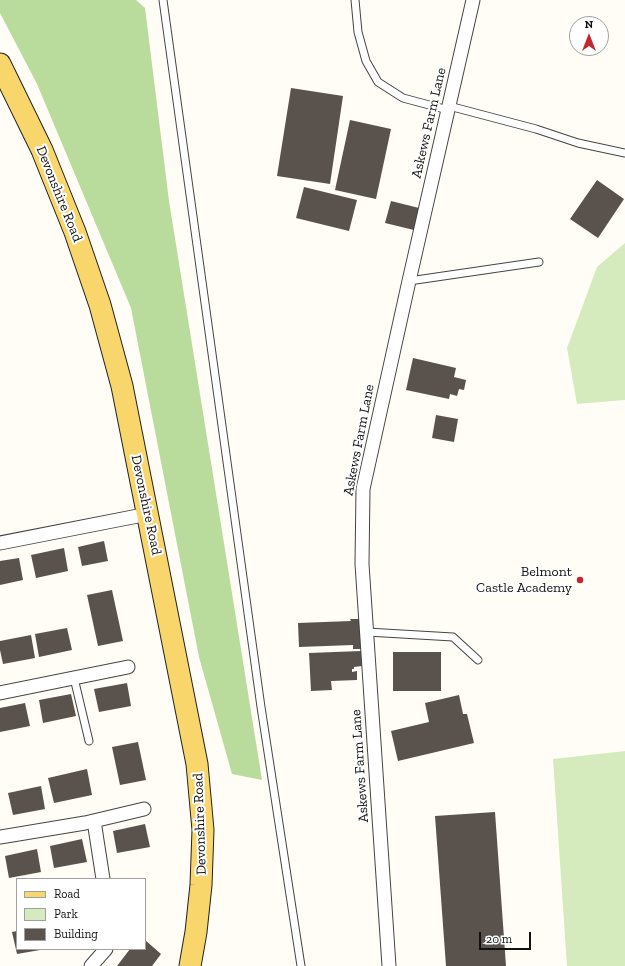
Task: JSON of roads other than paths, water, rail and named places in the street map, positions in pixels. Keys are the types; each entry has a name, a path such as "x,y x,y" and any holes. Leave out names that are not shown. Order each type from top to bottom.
{"main road":[{"name":"Devonshire Road","path":"0,64 42,150 88,268 122,386 197,764 203,830 201,885 196,932 190,966"}],"street":[{"name":"Askews Farm Lane","path":"389,966 362,564 363,489 473,0"},
{"path":"0,543 148,514"},
{"path":"0,693 128,667"},
{"path":"0,837 94,821 144,809"},
{"path":"94,821 103,878"},
{"path":"91,966 105,950"}],"lane":[{"path":"163,0 261,707 300,966"},
{"path":"355,0 358,32 366,61 378,82 403,98 536,128 578,143 625,153"},
{"path":"409,281 539,262"},
{"path":"367,632 453,637 478,660"},
{"path":"74,678 89,741"}],"place":[{"name":"Belmont Castle Academy","path":"580,580"}]}
